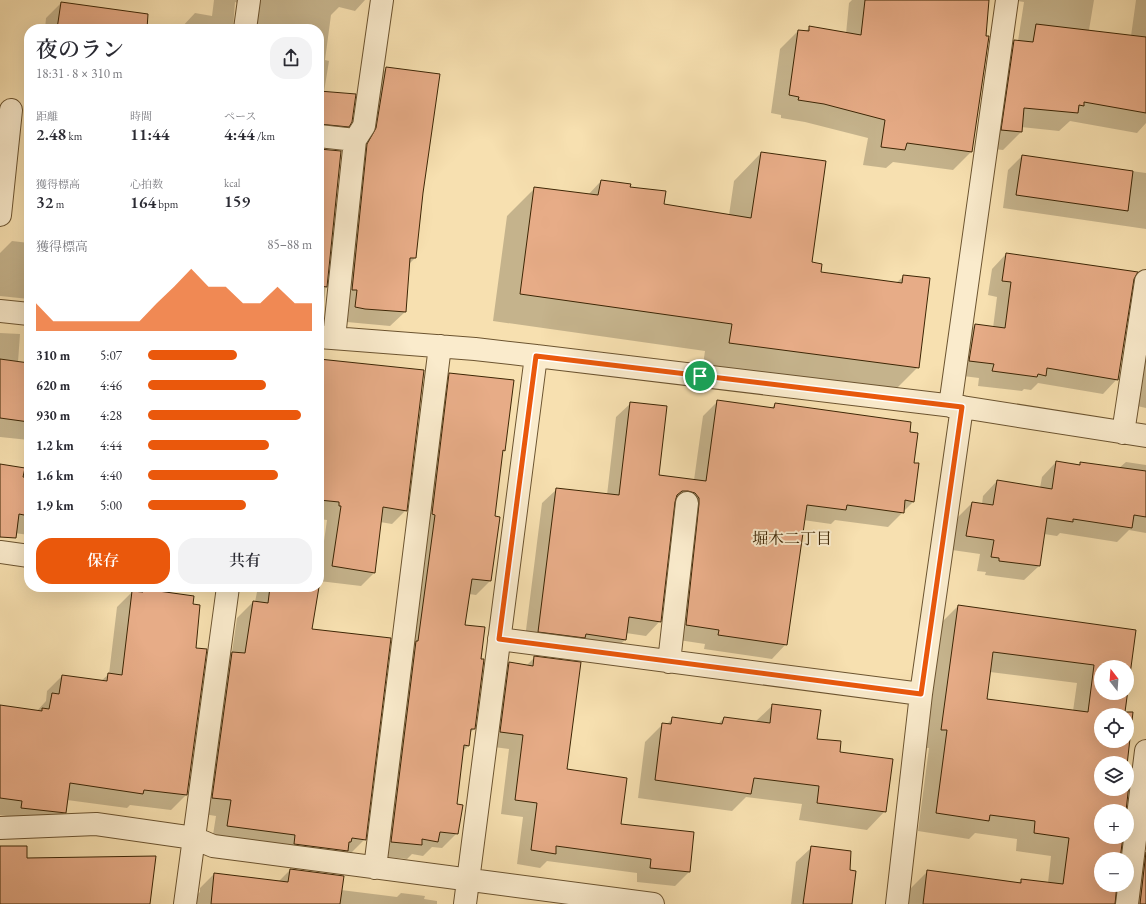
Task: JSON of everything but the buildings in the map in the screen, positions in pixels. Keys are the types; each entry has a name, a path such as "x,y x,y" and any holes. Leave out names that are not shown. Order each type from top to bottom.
{"street":[{"path":"246,24 249,0"},
{"path":"382,0 364,126 355,140 327,338 440,346 536,356 956,406 1146,436"},
{"path":"897,904 956,406 1007,0"},
{"path":"0,215 11,110"},
{"path":"324,137 355,140"},
{"path":"1123,433 1146,281"},
{"path":"0,311 24,313"},
{"path":"375,868 440,346"},
{"path":"465,904 536,356"},
{"path":"669,662 687,503"},
{"path":"0,552 24,555"},
{"path":"185,904 227,592"},
{"path":"499,639 921,694"},
{"path":"1127,904 1146,751"},
{"path":"0,828 96,824 194,838 213,846 654,904"}],"district":[{"name":"堀木二丁目","path":"792,538"}],"route":[{"path":"536,356 700,376 962,407 921,694 499,639 536,356"}]}
